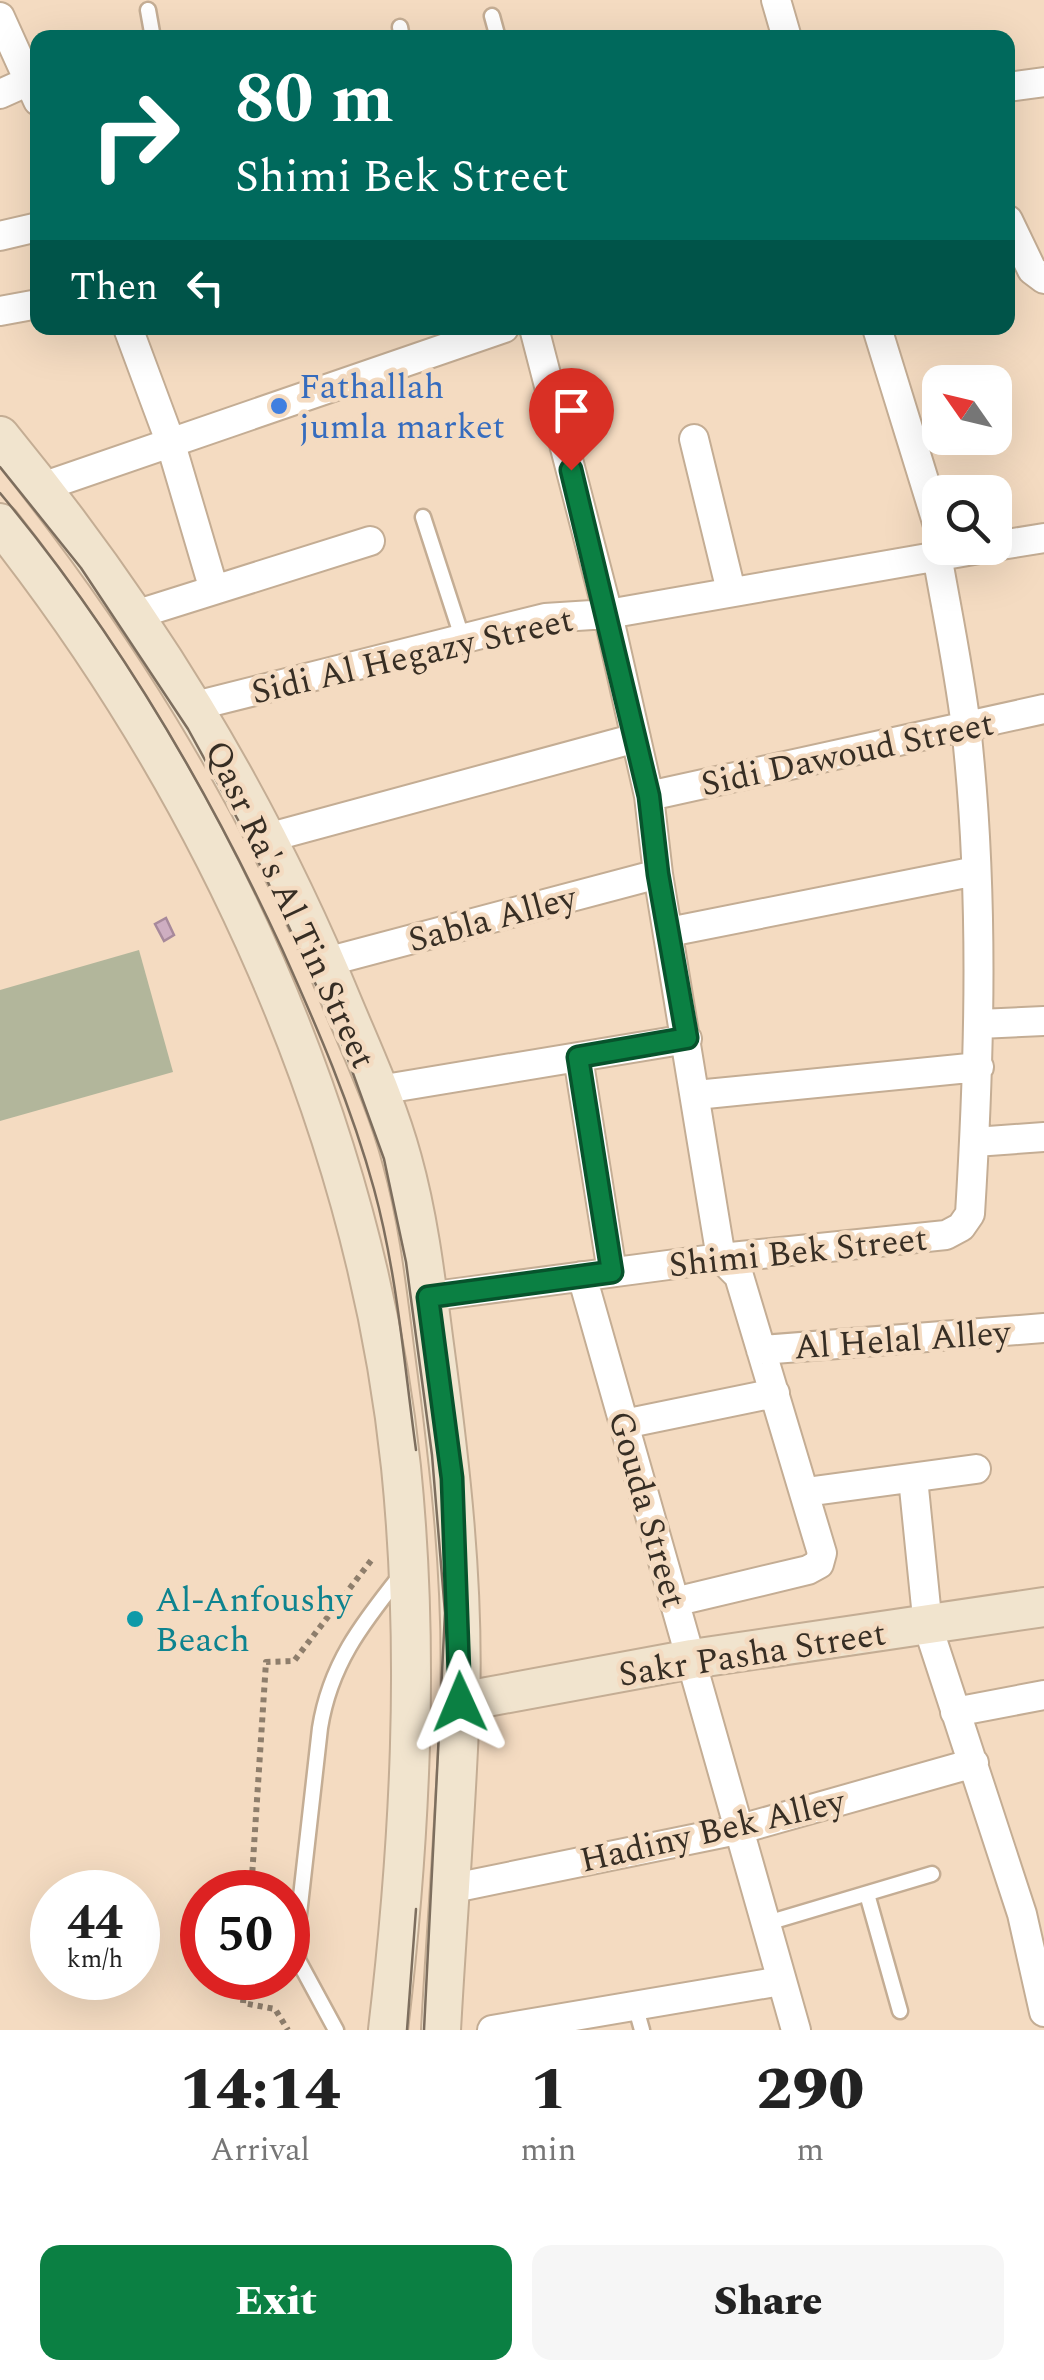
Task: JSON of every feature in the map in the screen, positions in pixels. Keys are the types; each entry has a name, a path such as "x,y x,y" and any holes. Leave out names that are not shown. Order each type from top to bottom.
{"main road":[{"name":"Qasr Ra's Al Tin Street","path":"0,436 138,614 195,706 267,838 326,962 402,1157 420,1236 452,1478 460,1702 441,2030"},
{"name":"Qasr Ra's Al Tin Street","path":"0,523 62,604 146,730 217,861 287,1015 325,1115 358,1238 401,1466 406,1567 412,1740 402,1915 388,2030"},
{"name":"Sakr Pasha Street","path":"460,1702 692,1659 1044,1607"}],"street":[{"path":"776,0 785,30"},
{"path":"0,17 30,83"},
{"path":"1015,86 1044,82"},
{"path":"0,94 30,94"},
{"path":"0,236 30,228"},
{"path":"1015,235 1032,270 1044,279"},
{"path":"0,312 30,306"},
{"path":"131,335 170,441 214,590"},
{"path":"42,487 483,335"},
{"path":"536,335 608,614 649,796 658,874 721,1258 739,1276 818,1529 822,1553 818,1564 674,1602"},
{"name":"Shimi Bek Street","path":"878,335 922,481"},
{"path":"694,439 732,591"},
{"path":"1012,543 1044,538"},
{"path":"138,614 370,541"},
{"name":"Sidi Al Hegazy Street","path":"195,706 546,618 608,614 922,551"},
{"name":"Shimi Bek Street","path":"428,1297 721,1258 946,1235 970,1214 979,1068 976,871 966,726 944,565"},
{"name":"Sidi Dawoud Street","path":"649,796 1044,709"},
{"path":"267,838 636,738"},
{"path":"669,932 976,871"},
{"name":"Sabla Alley","path":"326,962 658,874"},
{"path":"979,1024 1044,1020"},
{"path":"379,1090 687,1038"},
{"path":"578,1057 612,1272"},
{"path":"696,1096 979,1068"},
{"path":"974,1142 1044,1136"},
{"name":"Gouda Street","path":"582,1276 796,2030"},
{"name":"Al Helal Alley","path":"761,1350 1044,1328"},
{"path":"624,1424 774,1393"},
{"path":"806,1492 976,1469"},
{"path":"914,1478 928,1627 1022,1914 1044,2012"},
{"path":"955,1712 1044,1695"},
{"name":"Hadiny Bek Alley","path":"448,1889 737,1830 974,1763"},
{"path":"492,2030 638,2018 781,1981"}],"lane":[{"path":"148,10 152,30"},
{"path":"492,16 496,30"},
{"path":"423,517 462,637"},
{"path":"336,2030 298,1960 297,1932 325,1694 349,1641 406,1567"},
{"path":"764,1924 932,1874"},
{"path":"866,1894 900,2012"}],"path":[{"path":"252,1870 266,1662 294,1661 404,1518"},
{"path":"244,2000 275,2009 288,2030"}],"green space":[{"path":"139,950 173,1072 0,1121 0,990"}],"building":[{"path":"166,918 174,935 164,941 155,924"}],"tram line":[{"path":"0,467 81,568 188,729 243,829 338,1032 384,1159 406,1262 432,1455 445,1613 424,2030"},
{"path":"0,493 82,600 156,711 253,888 308,1008 355,1127 382,1221 416,1450"},
{"path":"407,2030 416,1909"}],"place":[{"name":"Fathallah jumla market","path":"279,406"},
{"name":"Al-Anfoushy Beach","path":"135,1619"}],"route":[{"path":"460,1702 452,1478 428,1297 612,1272 578,1057 687,1038 658,874 649,796 571,470"}]}
